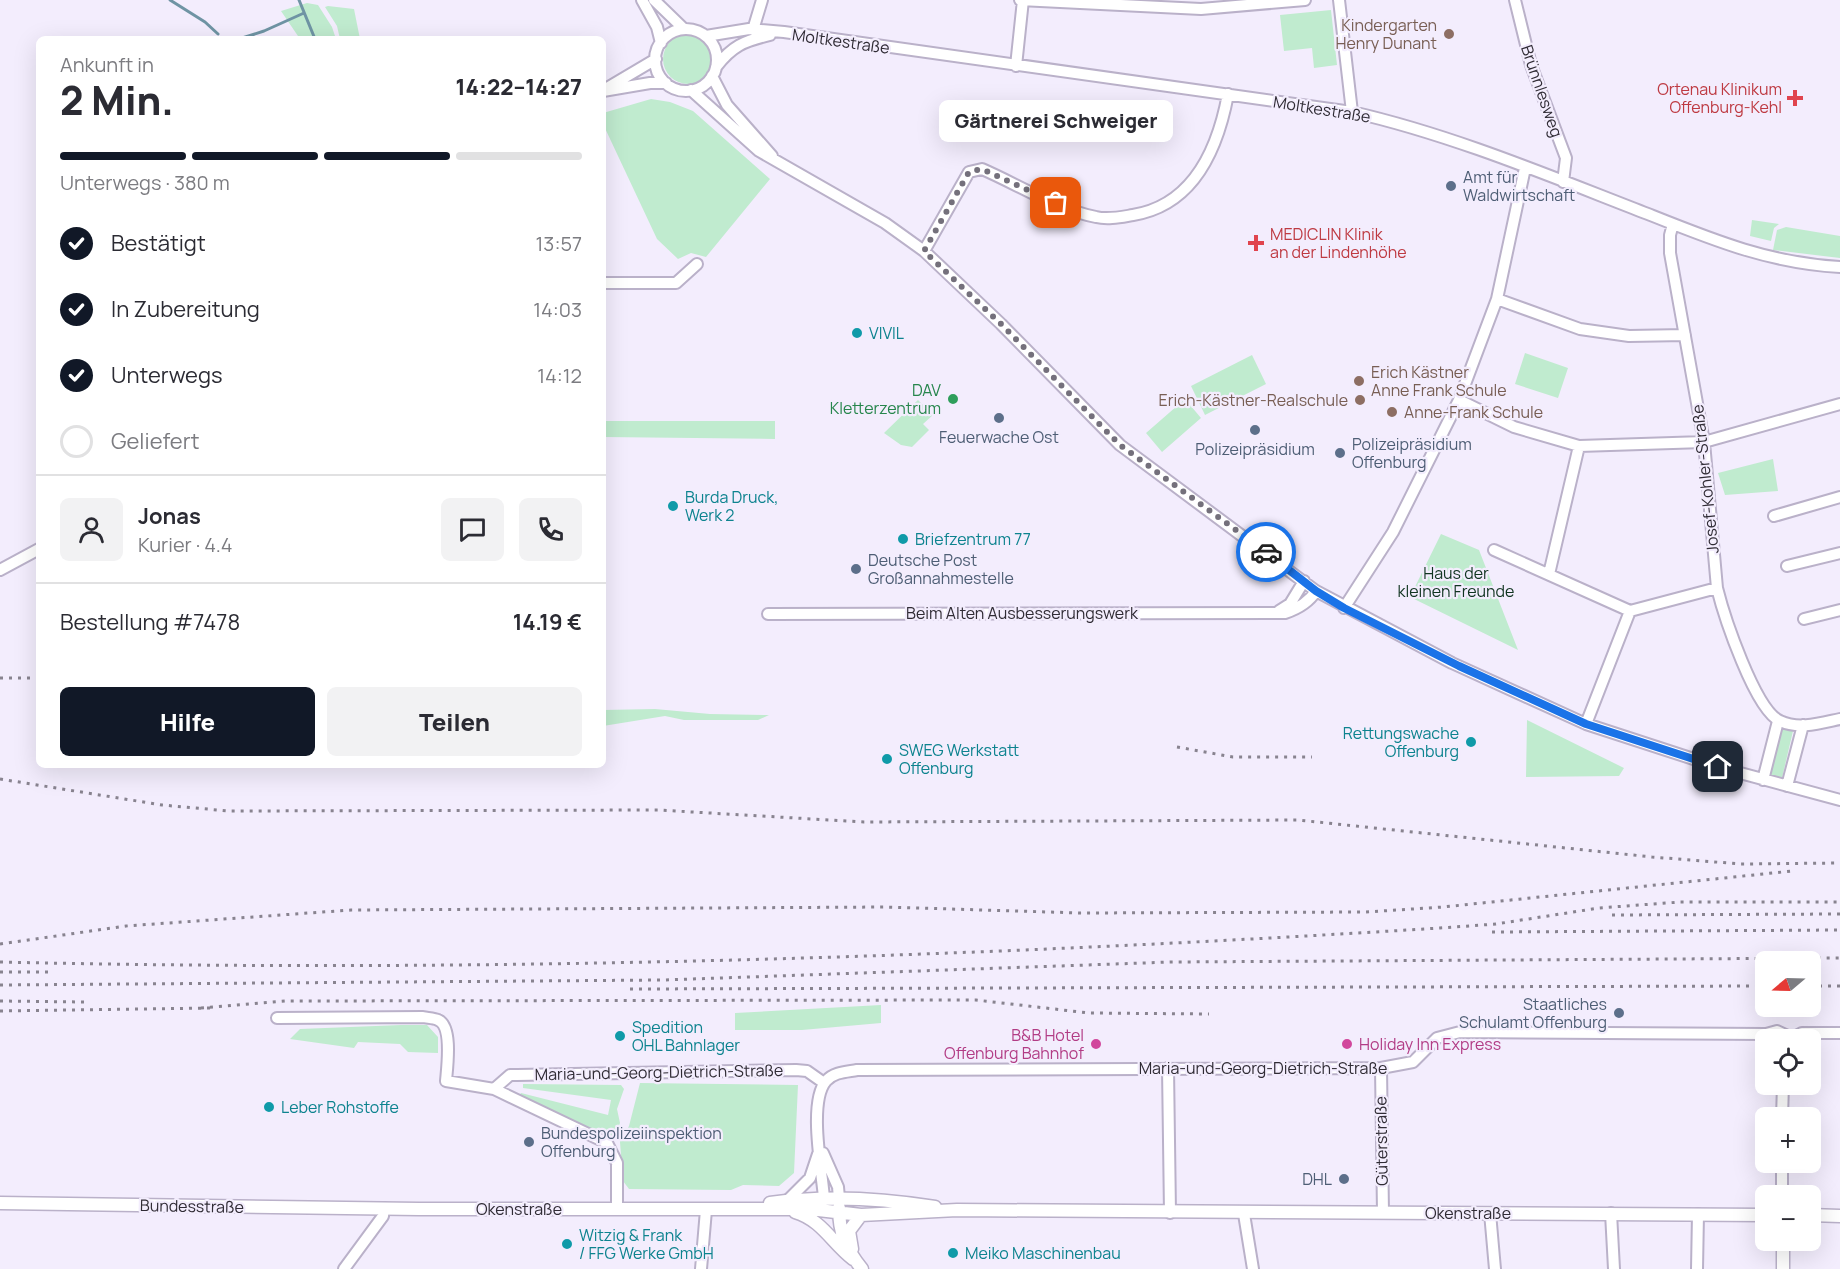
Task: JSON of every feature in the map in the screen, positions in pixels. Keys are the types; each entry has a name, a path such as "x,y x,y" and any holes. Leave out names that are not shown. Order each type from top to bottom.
{"main road":[{"name":"Okenstraße","path":"384,1208 728,1210 824,1204 838,1198 895,1201 957,1210"},
{"path":"838,1198 839,1231 858,1264"},
{"name":"Bundesstraße","path":"0,1203 384,1208"},
{"name":"Okenstraße","path":"824,1204 838,1213 861,1215 957,1210 1244,1214 1755,1215"},
{"path":"824,1204 825,1228"},
{"path":"787,1205 825,1228 838,1248 858,1264"},
{"path":"858,1264 849,1231 861,1215"},
{"path":"1821,1215 1840,1216"},
{"path":"1783,1251 1783,1269"}],"street":[{"path":"642,0 657,27 661,43"},
{"path":"654,0 684,29 706,36 715,50 714,72 727,105 774,158"},
{"path":"753,30 762,0"},
{"path":"1016,66 1022,0 1201,9 1305,0"},
{"path":"1338,0 1352,112"},
{"name":"Brünnlesweg","path":"1515,0 1531,65 1566,158 1563,182"},
{"path":"666,83 658,72 656,59 661,43 668,35 684,29"},
{"name":"Moltkestraße","path":"706,36 753,30 784,32 1352,112 1445,138 1770,258 1840,267"},
{"name":"Moltkestraße","path":"714,72 729,50 750,39 784,32"},
{"path":"606,89 656,59"},
{"path":"606,90 650,83 666,83 678,89 691,90 703,86 714,72"},
{"path":"691,90 759,152 774,158 885,223 924,251 1001,324 1120,445 1316,591 1344,608 1459,666 1586,724 1763,780 1840,800"},
{"path":"924,251 969,172 982,169 1056,203 1099,218 1144,214 1158,208 1186,188 1212,154 1228,94"},
{"path":"1344,608 1393,532 1459,400 1497,299 1525,168"},
{"name":"Josef-Kohler-Straße","path":"1673,224 1670,235 1670,254 1704,442 1717,588 1733,640 1753,684 1766,709 1778,721"},
{"path":"606,283 676,283 697,264"},
{"path":"1497,299 1580,329 1629,336 1685,335"},
{"path":"1459,400 1514,427 1579,446 1704,442 1840,404"},
{"path":"1549,574 1579,446"},
{"path":"1774,516 1840,497"},
{"path":"1494,550 1630,611 1717,588"},
{"path":"0,570 36,551"},
{"path":"1787,566 1840,553"},
{"path":"1276,613 1290,604 1304,581"},
{"name":"Beim Alten Ausbesserungswerk","path":"768,614 1276,613 1297,609 1312,598 1316,591"},
{"path":"1804,619 1840,610"},
{"path":"1586,724 1630,611"},
{"path":"1763,780 1778,721 1803,725 1840,720"},
{"path":"1787,786 1803,725"},
{"path":"277,1018 423,1017 439,1020 444,1026 448,1039 446,1082 494,1089 597,1136 607,1143 617,1163 617,1209"},
{"name":"Maria-und-Georg-Dietrich-Straße","path":"494,1089 510,1075 541,1074 796,1070 807,1071 824,1083 840,1073 857,1070 1381,1068 1413,1062 1437,1038 1460,1032 1755,1036"},
{"name":"Maria-und-Georg-Dietrich-Straße","path":"1821,1033 1840,1033"},
{"path":"1168,1068 1170,1213"},
{"name":"Güterstraße","path":"1381,1068 1383,1214"},
{"path":"824,1083 819,1098 824,1204"},
{"path":"820,1145 838,1187 838,1198"},
{"path":"787,1205 810,1178 820,1145"},
{"path":"344,1269 383,1216 384,1208"},
{"path":"701,1269 706,1210"},
{"path":"1490,1213 1494,1269"},
{"path":"1611,1213 1614,1269"},
{"path":"1244,1214 1253,1269"},
{"path":"1697,1269 1698,1214"}],"green space":[{"path":"307,3 318,5 335,36 298,36 281,11"},
{"path":"325,7 354,9 359,36 339,36 337,26"},
{"path":"1331,10 1337,65 1314,68 1312,48 1284,51 1280,15"},
{"path":"683,34 693,34 706,41 713,54 713,64 706,77 693,84 683,84 674,80 667,73 663,64 663,54 667,45 674,38"},
{"path":"651,99 670,102 693,111 770,179 706,257 691,253 678,259 657,239 606,130 606,112"},
{"path":"1752,220 1779,224 1774,228 1771,241 1750,236"},
{"path":"1786,227 1840,236 1840,258 1773,250 1777,230"},
{"path":"1525,353 1568,368 1558,398 1515,384"},
{"path":"1252,355 1266,384 1205,415 1191,386"},
{"path":"1185,399 1201,418 1162,452 1146,433"},
{"path":"918,400 933,415 923,424 929,430 912,447 901,445 884,433"},
{"path":"606,421 775,421 775,439 606,437"},
{"path":"1773,459 1778,491 1725,495 1718,473"},
{"name":"Haus der kleinen Freunde","path":"1441,534 1479,550 1518,650 1410,597"},
{"path":"655,709 710,714 769,715 758,720 684,720 665,716 606,726 606,710"},
{"path":"1527,720 1624,768 1619,776 1526,777"},
{"path":"1780,728 1793,731 1782,778 1769,775"},
{"path":"881,1005 881,1023 802,1030 735,1030 735,1013"},
{"path":"427,1025 438,1037 438,1053 408,1052 400,1044 358,1042 354,1048 290,1039 300,1029"},
{"path":"640,1083 798,1085 794,1173 779,1186 743,1185 731,1190 629,1189 623,1181 620,1142 629,1126"},
{"path":"523,1084 621,1085 624,1089 617,1109 620,1123 615,1136 611,1139 518,1097 521,1093 608,1115 611,1100 523,1088"}],"waterway":[{"path":"170,0 205,22 218,34"},
{"path":"299,0 314,36"},
{"path":"248,36 304,13"}],"railway":[{"path":"0,678 36,678"},
{"path":"1177,747 1233,757 1312,757"},
{"path":"0,779 162,805 229,811 658,810 864,822 1298,820 1652,857 1741,864 1840,863"},
{"path":"0,944 126,926 351,910 885,907 1081,913 1366,912 1443,907 1792,871"},
{"path":"0,962 360,966 900,955 1080,948 1440,928 1496,924 1599,908 1680,902 1840,902"},
{"path":"1612,915 1840,914"},
{"path":"1492,932 1840,930"},
{"path":"0,985 664,980 1171,962 1840,958"},
{"path":"0,972 50,972"},
{"path":"630,989 1755,986"},
{"path":"1821,986 1840,986"},
{"path":"201,1008 286,1001 976,1000 1089,1013 1209,1014"},
{"path":"0,1001 84,1002"},
{"path":"0,1011 210,1008"}],"way so far":[{"path":"1056,203 982,169 969,172 924,251 1001,324 1120,445 1266,552"}],"place":[{"name":"Kindergarten Henry Dunant","path":"1449,34"},
{"name":"Ortenau Klinikum Offenburg-Kehl","path":"1795,98"},
{"name":"Amt für Waldwirtschaft","path":"1451,186"},
{"name":"Gärtnerei Schweiger","path":"1056,203"},
{"name":"MEDICLIN Klinik an der Lindenhöhe","path":"1256,243"},
{"name":"VIVIL","path":"857,333"},
{"name":"Erich Kästner Anne Frank Schule","path":"1359,381"},
{"name":"DAV Kletterzentrum","path":"953,399"},
{"name":"Erich-Kästner-Realschule","path":"1360,400"},
{"name":"Anne-Frank Schule","path":"1392,412"},
{"name":"Feuerwache Ost","path":"999,418"},
{"name":"Polizeipräsidium","path":"1255,430"},
{"name":"Polizeipräsidium Offenburg","path":"1340,453"},
{"name":"Burda Druck, Werk 2","path":"673,506"},
{"name":"Briefzentrum 77","path":"903,539"},
{"name":"Deutsche Post Großannahmestelle","path":"856,569"},
{"name":"Rettungswache Offenburg","path":"1471,742"},
{"name":"SWEG Werkstatt Offenburg","path":"887,759"},
{"name":"Staatliches Schulamt Offenburg","path":"1619,1013"},
{"name":"Spedition OHL Bahnlager","path":"620,1036"},
{"name":"B&B Hotel Offenburg Bahnhof","path":"1096,1044"},
{"name":"Holiday Inn Express","path":"1347,1044"},
{"name":"Leber Rohstoffe","path":"269,1107"},
{"name":"Bundespolizeiinspektion Offenburg","path":"529,1142"},
{"name":"DHL","path":"1344,1179"},
{"name":"Witzig & Frank / FFG Werke GmbH","path":"567,1244"},
{"name":"Meiko Maschinenbau","path":"953,1253"}],"route":[{"path":"1266,552 1316,591 1344,608 1459,666 1586,724 1718,767"}]}
